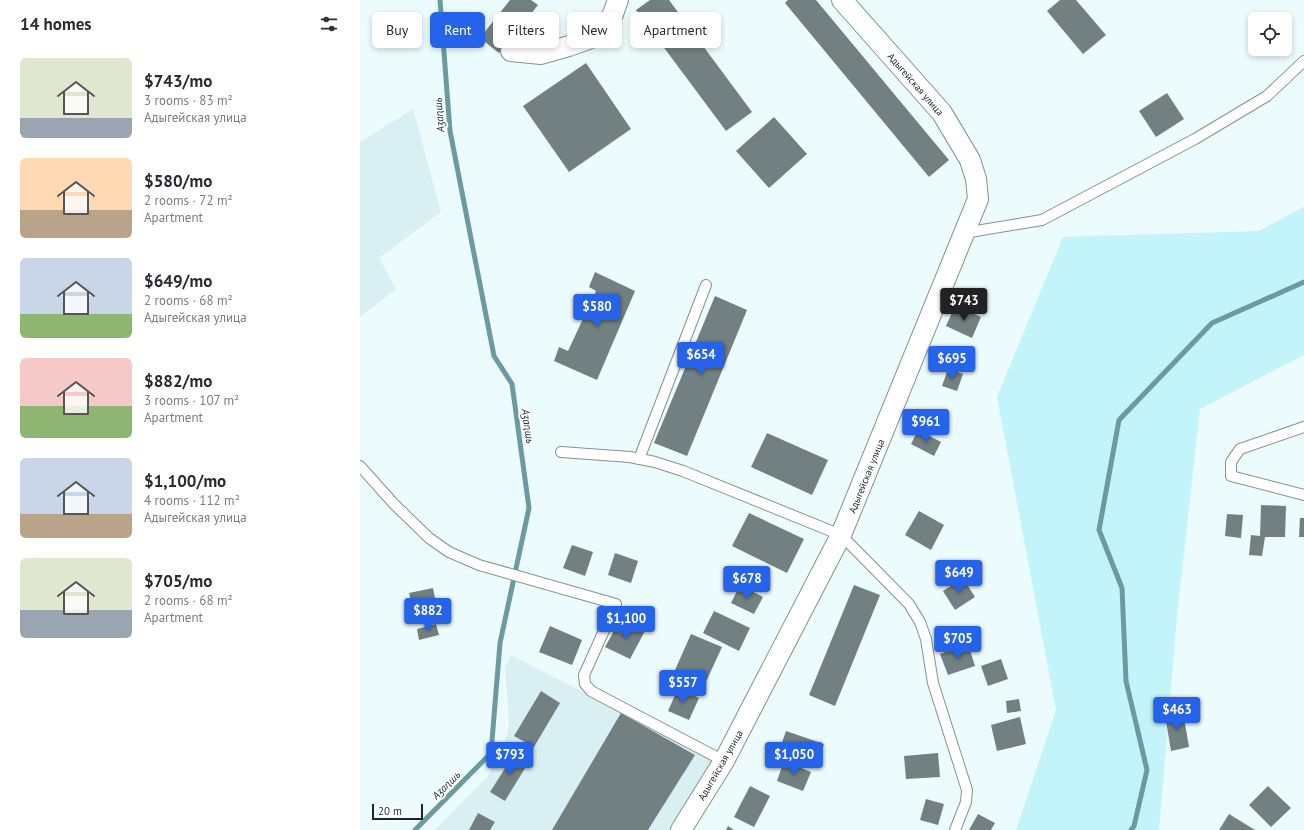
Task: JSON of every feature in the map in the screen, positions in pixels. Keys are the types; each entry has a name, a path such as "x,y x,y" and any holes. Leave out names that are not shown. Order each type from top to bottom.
{"street":[{"path":"511,51 541,54 599,35 613,14 618,0"},
{"name":"Адыгейская улица","path":"680,830 724,761 842,535 978,199 976,179 970,160 942,113 842,0"}],"lane":[{"path":"964,233 1042,220 1195,139 1267,96 1304,61"},
{"path":"639,458 706,286"},
{"path":"1304,427 1240,449 1231,462 1231,476 1304,495"},
{"path":"561,452 639,458 684,471 842,535 909,604 920,622 926,639 933,683 967,790 966,802 955,830"},
{"path":"360,466 394,504 429,538 457,555 478,565 616,604 584,674 584,684 591,691 724,761"}],"shaded area":[{"path":"413,109 441,212 379,258 396,289 360,317 360,142"},
{"path":"1304,207 1304,355 1200,409 1177,616 1159,830 1016,830 1056,710 997,397 1063,237 1259,231"},
{"path":"511,655 714,762 676,830 435,830 487,777 504,746 509,725 505,667"}],"building":[{"path":"510,0 531,0 538,5 532,12 501,12"},
{"path":"650,0 669,0 678,12 637,12 636,10"},
{"path":"788,0 816,0 949,160 929,177 785,3"},
{"path":"1060,0 1076,0 1106,35 1083,54 1047,11"},
{"path":"493,22 493,48 503,48 499,53 485,42 485,32"},
{"path":"664,48 705,48 752,112 726,131"},
{"path":"586,63 631,129 569,172 523,106"},
{"path":"1167,93 1184,119 1156,137 1139,111"},
{"path":"774,117 807,154 769,188 736,151"},
{"path":"595,272 635,291 597,380 554,361 559,347 568,351 596,291 589,287"},
{"path":"715,296 747,310 687,456 654,443"},
{"path":"955,306 981,317 972,338 946,326"},
{"path":"948,369 963,374 957,391 942,386"},
{"path":"918,430 941,442 934,456 911,444"},
{"path":"767,433 828,460 812,495 751,467"},
{"path":"1261,505 1286,506 1285,537 1265,537 1262,556 1249,555 1251,535 1260,536"},
{"path":"919,511 944,525 931,550 905,535"},
{"path":"749,513 804,539 787,573 732,546"},
{"path":"1227,514 1243,515 1241,538 1225,536"},
{"path":"1300,518 1304,518 1304,537 1299,537"},
{"path":"572,545 593,552 585,576 563,568"},
{"path":"615,553 638,561 631,583 608,575"},
{"path":"963,578 975,597 955,610 943,591"},
{"path":"740,585 763,597 754,614 731,603"},
{"path":"854,585 880,595 835,706 809,695"},
{"path":"433,588 438,613 415,618 409,593"},
{"path":"714,611 750,628 739,651 703,633"},
{"path":"626,620 646,629 630,659 605,647 615,629 621,633"},
{"path":"436,624 439,635 419,640 417,629"},
{"path":"550,626 582,640 572,665 539,652"},
{"path":"691,634 722,647 705,684 675,670"},
{"path":"968,644 975,666 948,675 940,654"},
{"path":"1001,659 1008,679 988,686 981,666"},
{"path":"678,688 699,698 689,720 668,711"},
{"path":"541,691 560,703 534,747 514,736"},
{"path":"1019,699 1021,711 1007,713 1006,701"},
{"path":"1183,712 1189,747 1171,751 1165,715"},
{"path":"621,713 695,755 648,830 552,830"},
{"path":"1020,717 1026,744 997,751 991,725"},
{"path":"786,731 824,744 817,764 779,751"},
{"path":"516,751 530,760 505,801 490,792"},
{"path":"938,753 940,777 906,779 904,756"},
{"path":"784,761 811,772 803,791 777,781"},
{"path":"750,786 770,796 754,827 734,817"},
{"path":"1268,786 1291,808 1271,827 1249,805"},
{"path":"926,799 944,804 938,825 920,820"},
{"path":"478,813 495,822 490,830 469,830"},
{"path":"978,814 995,823 991,830 969,830"},
{"path":"1229,814 1255,830 1219,830"},
{"path":"728,826 734,830 726,830"}],"waterway":[{"name":"Аӡаԥшь","path":"415,830 491,753 500,643 529,508 512,384 494,356 450,131 440,0"},
{"path":"1131,830 1134,826 1147,770 1126,681 1122,588 1099,530 1119,420 1212,323 1304,282"}]}
